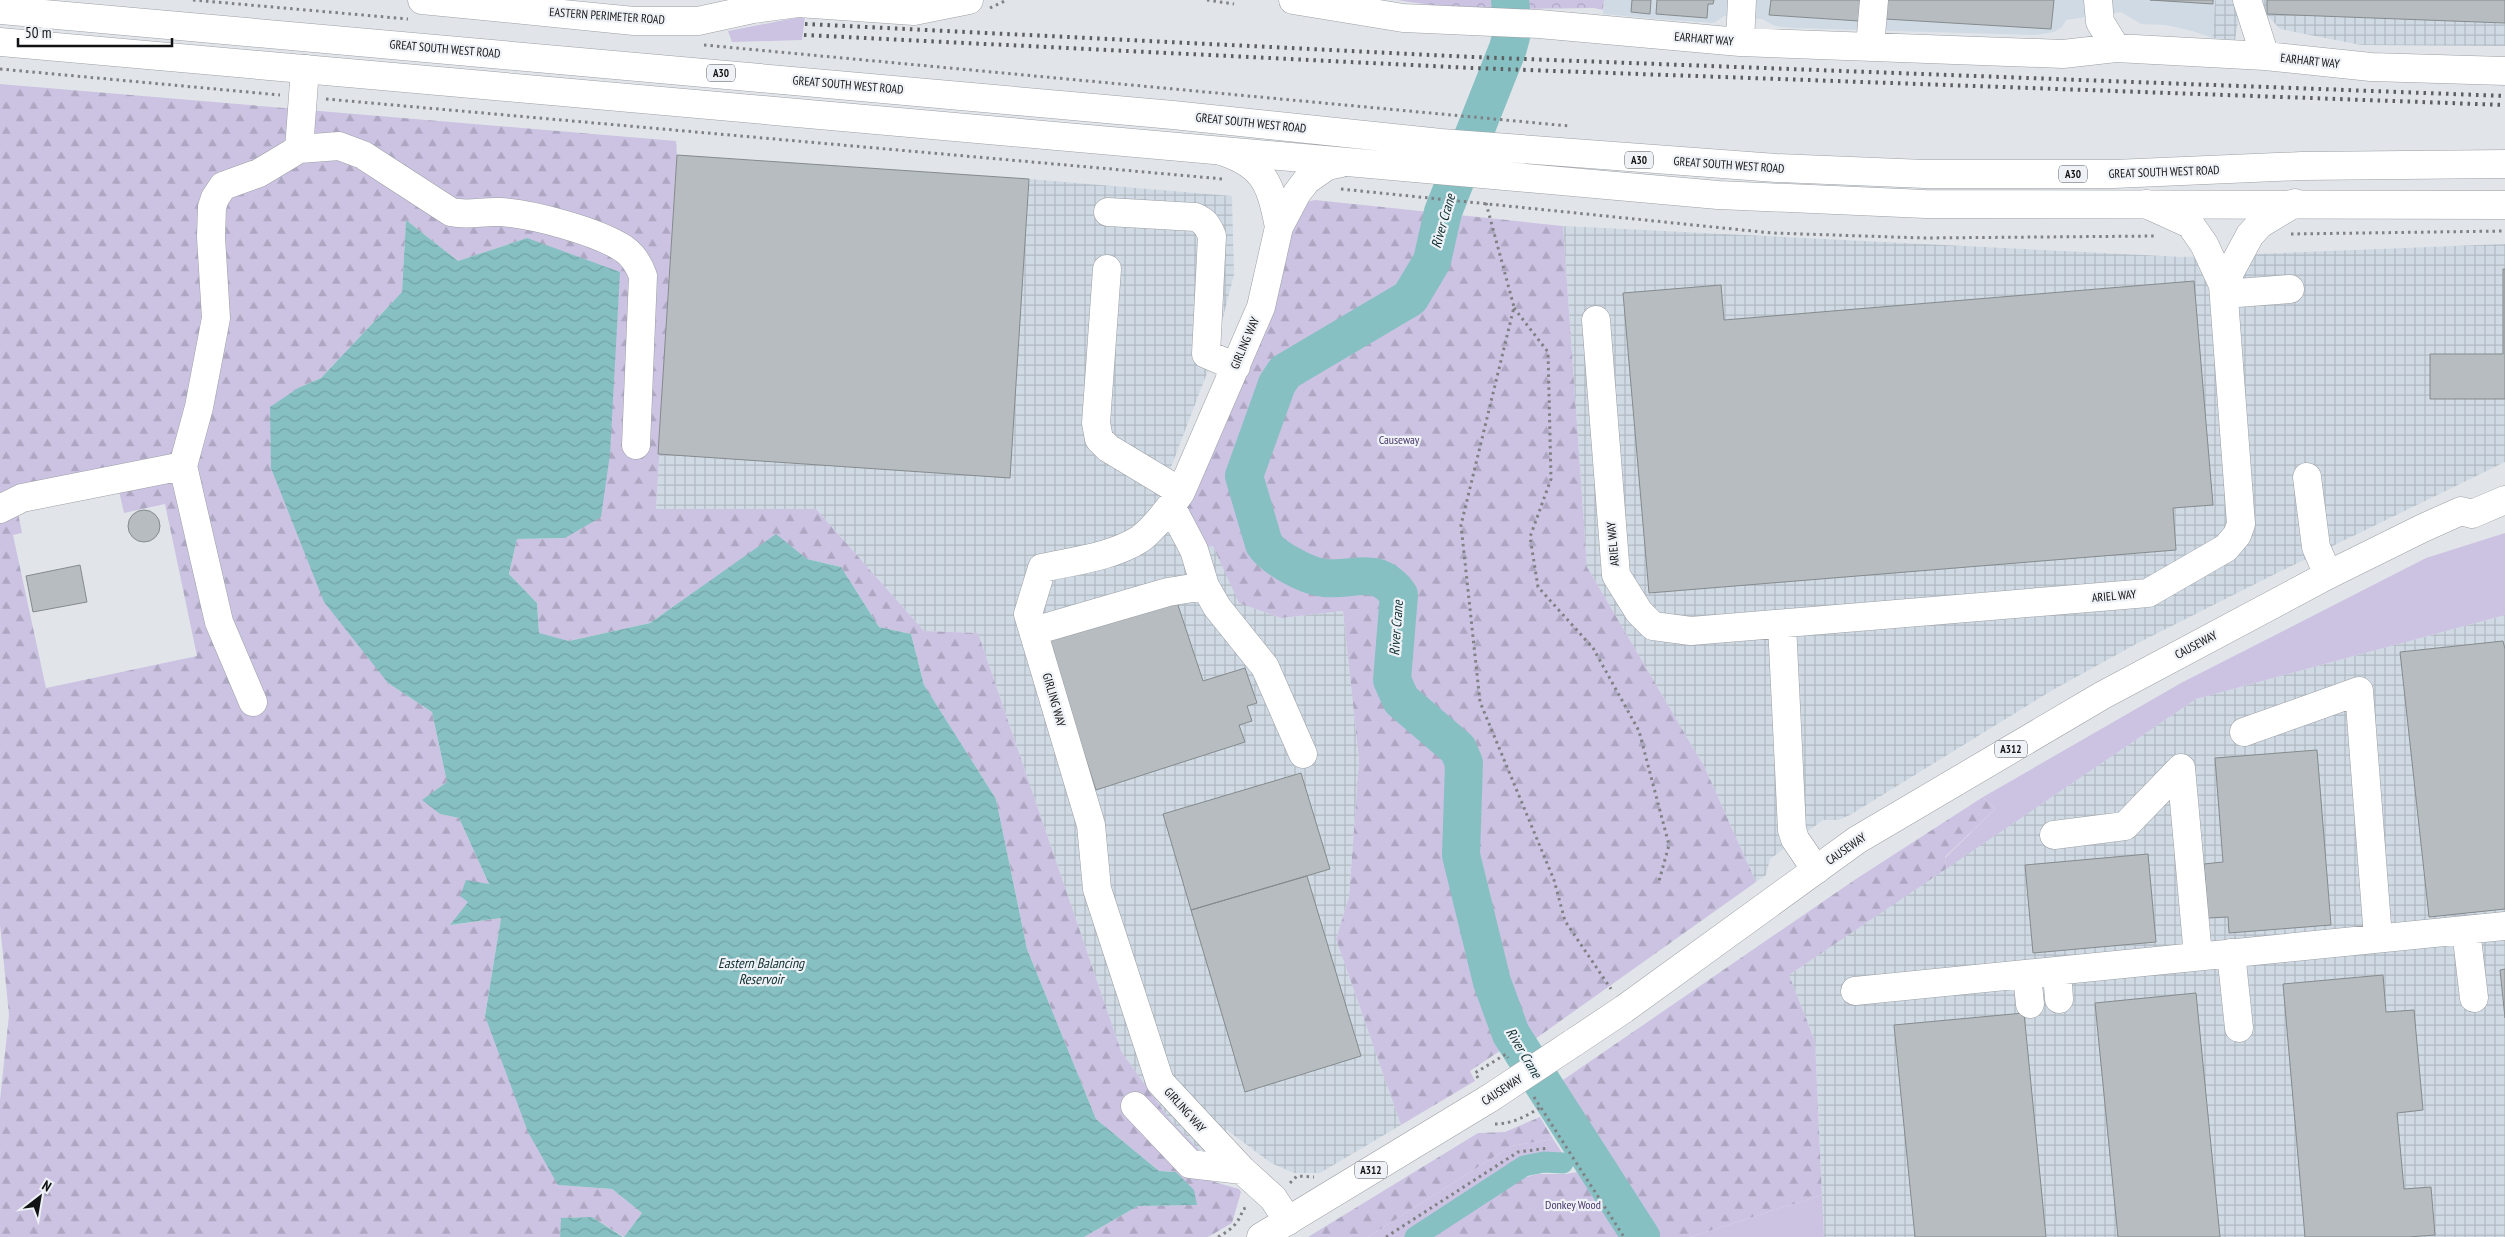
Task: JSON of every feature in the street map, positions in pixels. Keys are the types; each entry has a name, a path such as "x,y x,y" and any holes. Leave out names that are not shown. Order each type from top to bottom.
{"main road":[{"name":"EASTERN PERIMETER ROAD","path":"423,0 643,21 698,21 798,2 914,11 969,0"},
{"name":"EARHART WAY","path":"1293,0 1403,18 1481,23 1539,24 1740,42 2064,54 2116,48 2265,56 2371,67 2505,71"},
{"path":"1740,42 1742,0"},
{"path":"1870,46 1874,0"},
{"path":"2247,0 2265,56"},
{"name":"GREAT SOUTH WEST ROAD","path":"0,10 1173,115 1441,143 1776,168 1925,174 2114,174 2302,166 2505,164"},
{"path":"2099,11 2116,48"},
{"path":"0,42 1224,152 1338,176 1429,170 1616,188 1837,202 2505,204"},
{"path":"299,148 305,69"},
{"path":"253,702 219,622 183,466 199,407 216,318 210,237 212,207 224,186 259,173 299,148 339,146 363,155 451,212 465,215 498,212 530,216 609,240 625,250 637,262 643,276 636,445"},
{"name":"GIRLING WAY","path":"1224,152 1238,157 1256,168 1269,191 1278,227"},
{"name":"GIRLING WAY","path":"1288,1220 1273,1198 1242,1170 1160,1082 1097,889 1091,825 1028,614 1042,568 1109,552 1140,539 1176,499 1261,307 1278,227 1299,189 1307,180 1327,166 1338,176"},
{"path":"2290,289 2223,290 2250,235 2260,224 2295,203"},
{"name":"ARIEL WAY","path":"1596,320 1616,575 1639,612 1653,626 1691,632 2148,593 2226,548 2237,536 2241,524 2223,290 2204,244 2190,224 2146,204"},
{"path":"1108,212 1194,218 1203,220 1208,226 1212,236 1206,354 1236,367"},
{"path":"1107,269 1096,423 1099,439 1108,448 1176,499 1205,586 1217,607 1253,649 1265,667 1302,754"},
{"path":"0,508 22,498 183,466"},
{"path":"2307,477 2316,546 2328,575"},
{"name":"CAUSEWAY","path":"1261,1237 1288,1220 1484,1114 1573,1043 1624,1009 1857,840 2103,695 2328,575 2461,511 2467,499 2505,480"},
{"name":"CAUSEWAY","path":"2461,511 2472,514 2505,500"},
{"path":"1034,631 1168,592 1205,586"},
{"path":"1782,624 1792,830 1795,840 1816,870"},
{"path":"2244,732 2359,691 2378,938"},
{"path":"2054,835 2125,826 2181,768 2198,956"},
{"path":"1855,991 2378,938 2411,946 2466,930 2505,926"},
{"path":"2466,930 2474,998"},
{"path":"2231,953 2239,1028"},
{"path":"2057,972 2059,999"},
{"path":"2026,975 2030,1004"},
{"path":"1135,1106 1190,1164 1242,1170"}],"path":[{"path":"1207,0 1234,4"},
{"name":"GREAT SOUTH WEST ROAD","path":"729,48 1176,88 1572,127"},
{"path":"0,70 1232,180"},
{"path":"1338,176 1417,195 1716,228 1834,236 1924,238 2163,236"},
{"path":"1486,203 1514,307 1548,352 1551,479 1530,537 1538,587 1593,648 1639,731 1669,845 1659,881"},
{"path":"2289,234 2505,231"},
{"path":"1514,307 1461,525 1480,702 1554,880 1565,922 1613,992"},
{"path":"1475,1073 1506,1054 1511,1062"},
{"path":"1531,1092 1624,1237"},
{"path":"1484,1114 1504,1124 1541,1107"},
{"path":"1386,1237 1518,1152 1549,1148"}],"shaded area":[{"path":"1604,0 2215,0 2213,38 2166,25 2141,24 2121,12 2066,20 2062,27 2054,32 2036,35 1792,28 1775,26 1762,19 1724,16 1714,23 1670,20 1603,14"},
{"path":"2215,0 2505,0 2505,46 2361,45 2280,29 2266,14 2239,16 2235,40 2213,38"},
{"path":"677,155 1029,179 1232,196 1234,275 1212,360 1165,483 1213,546 1240,603 1281,618 1343,611 1359,760 1349,897 1336,939 1401,1125 1320,1173 1294,1173 1271,1163 1227,1130 1206,1157 1170,1120 1121,1051 978,633 924,631 816,509 656,509"},
{"path":"1563,226 2183,257 2505,244 2505,462 2136,644 2051,691 1850,815 1838,820 1823,820 1770,859 1766,875 1756,882 1705,768 1587,567"},
{"path":"2505,615 2505,1237 1824,1237 1815,1041 1789,975 2196,699"}],"green space":[{"path":"1397,0 1604,0 1603,10 1594,8 1470,8"},
{"path":"805,16 802,40 732,42 728,31"},
{"path":"0,84 676,141 677,155 656,509 816,509 924,631 978,633 1121,1051 1170,1120 1206,1157 1204,1179 1239,1189 1241,1192 1232,1223 1208,1237 1084,1237 1138,1206 1196,1205 1176,1172 1159,1171 1096,1119 1027,949 996,799 924,685 911,634 879,627 841,567 807,559 776,535 650,623 569,641 539,634 537,603 509,574 517,539 565,538 527,238 458,261 406,220 402,292 321,378 298,388 388,683 432,712 447,782 423,800 440,814 459,818 489,884 468,902 451,925 501,918 485,1016 558,1185 612,1189 642,1213 624,1237 592,1217 562,1218 560,1237 0,1237 0,1100 9,1015 0,925","holes":["119,491 124,513 165,504 197,656 46,688 13,535 22,533 18,513"]},
{"name":"Causeway","path":"1315,200 1563,226 1587,567 1705,768 1756,882 1528,1044 1522,1036 1470,1071 1475,1081 1401,1125 1336,939 1349,897 1359,760 1343,611 1281,618 1239,603 1213,546 1194,550 1181,492 1289,206"},
{"path":"2505,533 2505,615 2196,699 1946,869 1945,858 1995,809 1983,797 2181,683 2426,558"},
{"path":"1983,797 1995,809 1945,857 1946,869 1789,975 1815,1041 1822,1195 1690,1237 1657,1237 1560,1082 1856,879"},
{"path":"1540,1117 1553,1139 1511,1146 1368,1237 1308,1237 1478,1133 1505,1132"},
{"path":"1553,1139 1563,1154 1522,1160 1408,1237 1368,1237 1511,1146"},
{"name":"Donkey Wood","path":"1589,1170 1633,1237 1426,1237 1509,1182 1538,1174 1566,1174"},
{"path":"1822,1195 1824,1237 1690,1237"}],"water":[{"name":"Eastern Balancing Reservoir","path":"406,220 458,261 527,238 620,272 610,454 601,517 565,538 517,539 509,574 537,603 539,633 569,641 650,623 776,534 807,559 841,567 879,627 911,634 924,685 996,799 1027,949 1096,1119 1159,1171 1176,1172 1194,1190 1197,1205 1138,1206 1084,1237 624,1237 642,1213 612,1189 558,1185 528,1132 485,1016 501,918 450,925 468,902 460,896 466,880 489,884 459,818 440,814 422,800 447,782 432,712 388,683 324,602 271,468 270,407 298,388 321,378 402,292"},
{"path":"592,1217 623,1237 560,1237 561,1218"}],"building":[{"path":"1632,0 1651,0 1650,14 1631,12"},
{"path":"1657,0 1714,0 1713,4 1708,4 1707,18 1656,14"},
{"path":"1771,0 1860,0 1859,21 1769,15"},
{"path":"1887,0 2054,0 2051,29 1885,19"},
{"path":"2150,0 2213,0 2213,4"},
{"path":"2267,0 2505,0 2505,23 2267,14"},
{"path":"677,155 1029,179 1010,478 658,454"},
{"path":"2503,269 2505,269 2505,399 2430,399 2430,354 2503,354"},
{"path":"2194,281 2213,505 2173,508 2176,550 1649,593 1623,293 1721,285 1724,320"},
{"path":"144,510 150,511 155,515 159,520 159,532 155,537 150,541 144,542 138,541 133,537 129,532 128,526 129,520 133,515 138,511"},
{"path":"80,565 87,602 33,612 26,576"},
{"path":"1175,596 1203,681 1245,668 1257,703 1247,706 1252,721 1239,725 1245,742 1096,790 1046,638"},
{"path":"2503,641 2505,649 2505,909 2429,917 2400,652"},
{"path":"2317,750 2331,925 2229,933 2228,917 2208,918 2204,864 2223,862 2215,758"},
{"path":"1301,773 1330,869 1191,910 1163,814"},
{"path":"2148,854 2156,942 2033,953 2025,865"},
{"path":"1307,876 1361,1056 1245,1092 1191,910"},
{"path":"2505,969 2505,1018 2500,970"},
{"path":"2383,975 2386,1012 2414,1010 2423,1110 2397,1113 2404,1189 2431,1187 2435,1235 2408,1237 2305,1237 2283,984"},
{"path":"2196,993 2220,1237 2118,1237 2095,1003"},
{"path":"2024,1013 2046,1237 1915,1237 1894,1025"}],"waterway":[{"name":"River Crane","path":"1510,0 1513,29 1508,48 1443,212 1432,261 1410,298 1285,372 1277,384 1244,476 1264,544 1275,555 1291,566 1317,577 1374,577 1390,585 1399,595 1392,680 1401,700 1458,749 1464,763 1461,855 1492,982 1511,1034 1641,1237"},
{"path":"1415,1237 1524,1166 1544,1162 1563,1163"},
{"name":"River Crane","path":"1586,1164 1596,1168"}],"railway":[{"path":"805,24 1472,57 2505,96"},
{"path":"804,35 1472,68 2505,105"}]}
